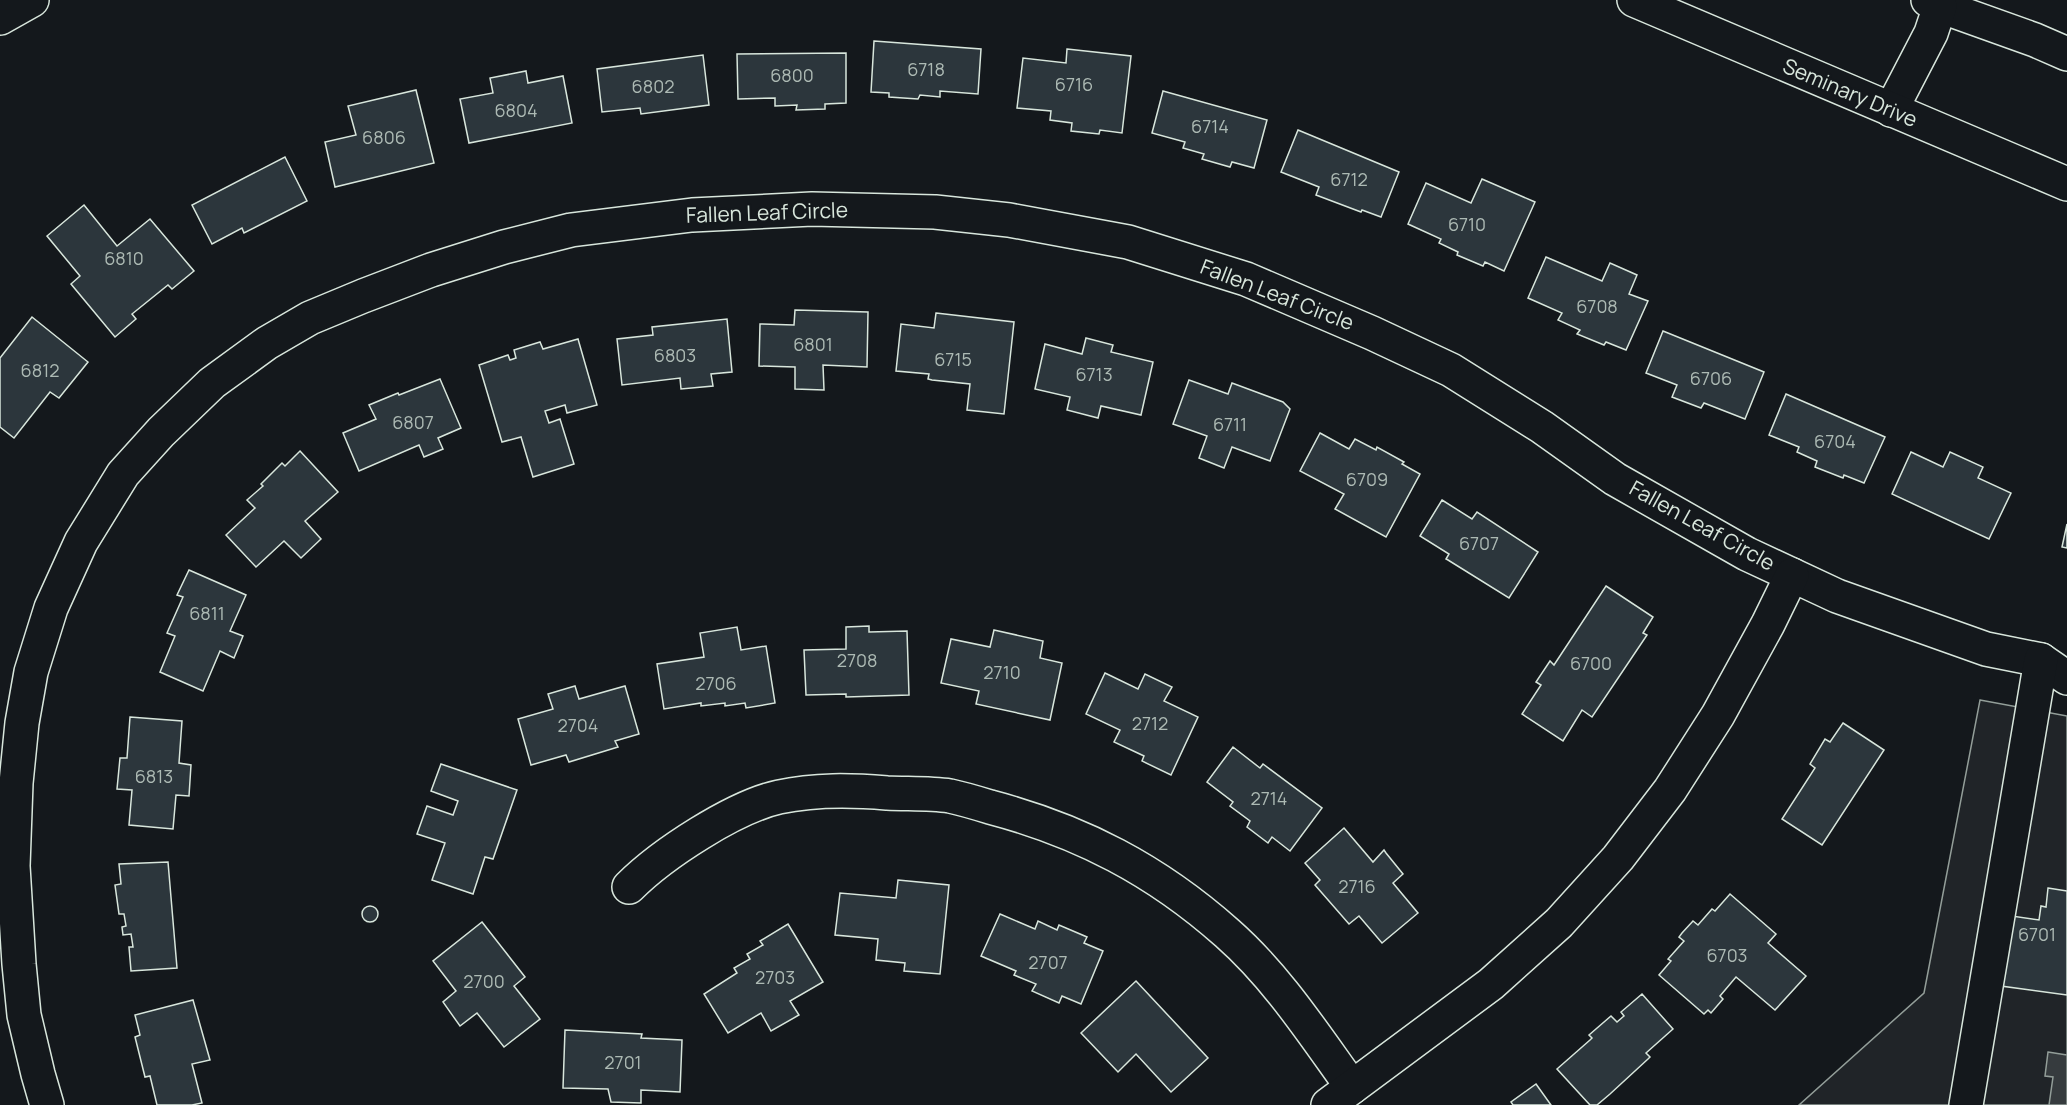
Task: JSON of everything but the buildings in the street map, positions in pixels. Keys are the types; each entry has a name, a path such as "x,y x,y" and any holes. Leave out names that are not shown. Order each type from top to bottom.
{"street":[{"path":"0,18 32,0"},
{"name":"Seminary Drive","path":"1634,0 2067,184"},
{"path":"1891,110 1931,33 1934,3 2067,54"},
{"name":"Fallen Leaf Circle","path":"47,1105 24,1015 13,866 7,832 31,672 51,608 81,542 123,474 154,440 212,383 267,343 310,318 431,270 504,247 571,230 693,214 812,209 935,212 1009,220 1128,242 1246,279 1451,370 1542,427 1615,478 1747,554 1837,596 1986,649 2058,664"},
{"path":"629,887 647,869 711,827 740,812 778,797 834,789 950,796 1018,814 1087,840 1141,868 1219,926 1261,966 1290,1000 1340,1096 1491,984 1559,923 1618,858 1670,790 1718,715 1792,575"},
{"path":"1966,1105 2058,664"}],"shaded area":[{"path":"1980,700 2067,716 2067,1105 1799,1105 1924,993"},
{"path":"2048,1052 2067,1055 2067,1105 2049,1105 2053,1077 2045,1076"}]}
